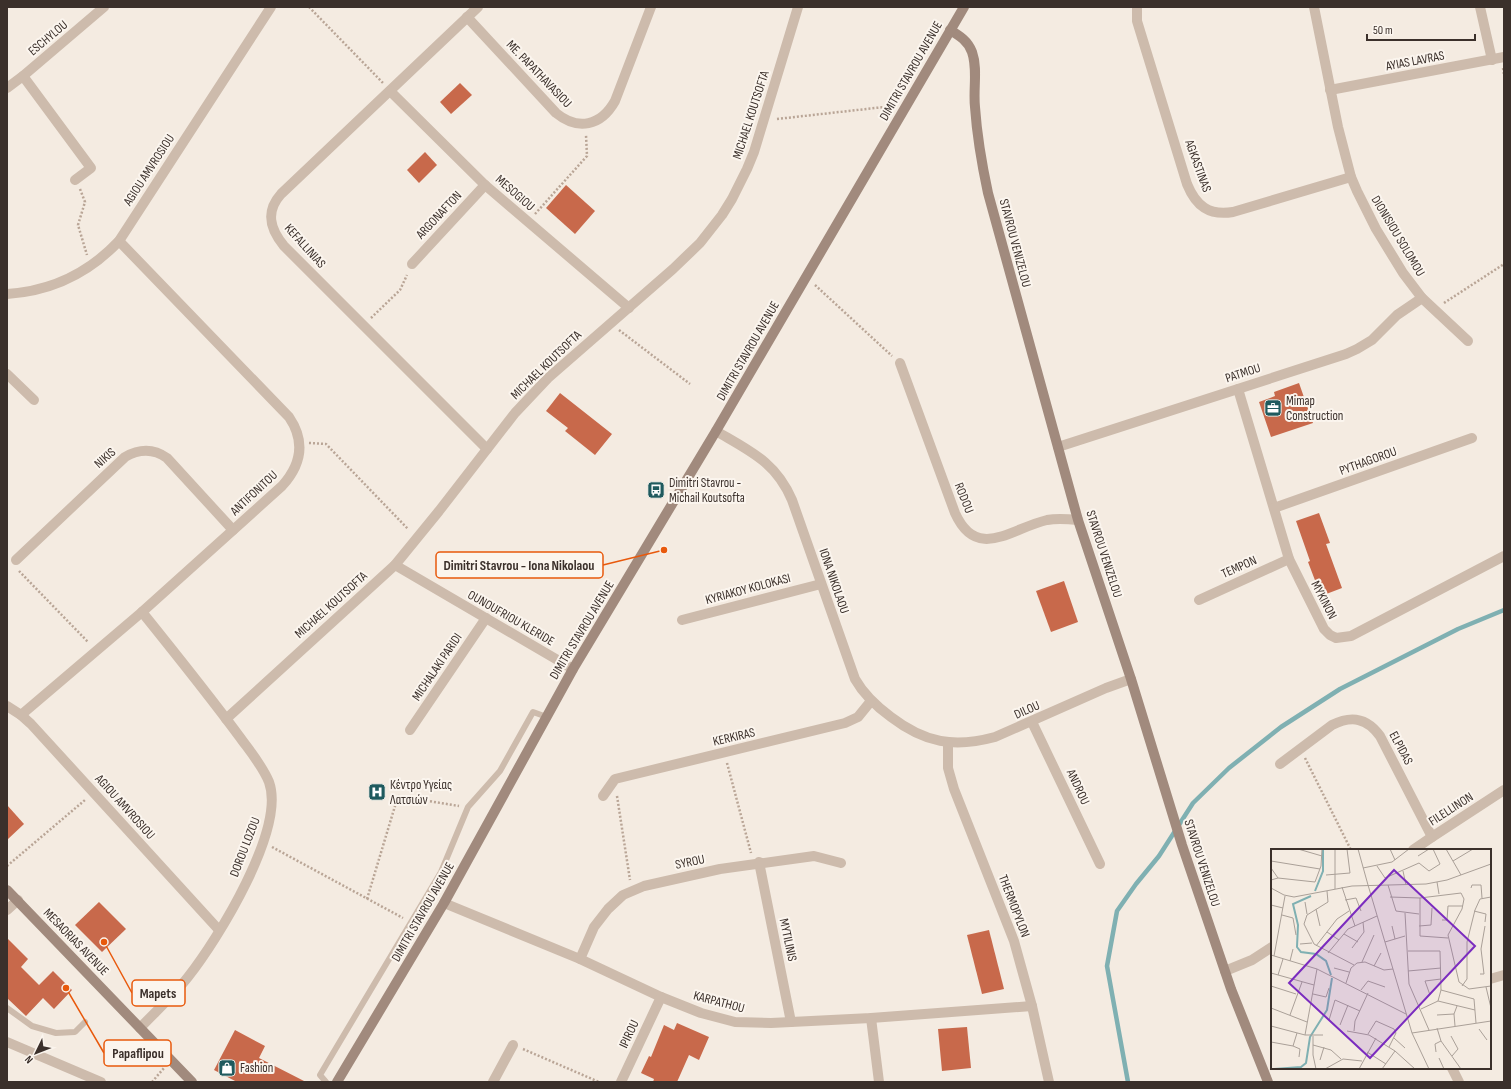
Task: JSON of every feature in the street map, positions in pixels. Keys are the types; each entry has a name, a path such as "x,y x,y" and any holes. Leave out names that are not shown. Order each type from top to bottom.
{"main road":[{"name":"DIMITRI STAVROU AVENUE","path":"337,1082 444,903 573,669 716,431 964,7"},
{"name":"STAVROU VENIZELOU","path":"950,30 966,41 972,53 974,69 974,105 981,162 988,193 1078,520 1131,679 1182,845 1225,971 1268,1082"},
{"name":"MESAORIAS AVENUE","path":"7,890 192,1082"}],"street":[{"name":"ESCHYLOU","path":"7,88 104,7"},
{"name":"AGIOU AMVROSIOU","path":"7,294 40,289 72,278 101,259 119,241 271,7"},
{"name":"KEFALLINIAS","path":"478,7 276,198 272,211 271,224 280,240 486,449"},
{"path":"586,124 601,119 607,114 615,101 651,7"},
{"name":"MICHAEL KOUTSOFTA","path":"226,719 395,565 463,481 486,449 530,396 548,378 688,255 722,215 747,169 764,120 798,7"},
{"name":"AGKASTINAS","path":"1136,7 1137,21 1187,184 1193,196 1200,205 1212,211 1225,213 1351,177"},
{"name":"DIONISIOU SOLOMOU","path":"1314,7 1330,90 1351,177 1376,229 1403,273 1422,298 1468,341"},
{"path":"1480,7 1492,60"},
{"name":"ME. PAPATHAVASIOU","path":"467,17 556,113 563,119 570,122 586,124"},
{"name":"AYIAS LAVRAS","path":"1330,90 1504,57"},
{"path":"23,76 91,168 75,180"},
{"name":"MESOGIOU","path":"390,91 485,185 629,308"},
{"name":"ARGONAFTON","path":"412,264 485,185"},
{"name":"ANTIFONITOU","path":"21,715 142,612 289,479 299,457 299,442 293,423 284,411 119,241"},
{"name":"PATMOU","path":"1058,447 1357,349 1372,340 1397,314 1422,298"},
{"name":"RODOU","path":"900,363 955,513 962,525 971,534 982,539 996,539 1049,520 1064,518 1078,520"},
{"path":"7,374 34,400"},
{"name":"MYKINON","path":"1238,389 1289,558 1324,629 1330,635 1336,638 1351,636 1504,556"},
{"name":"IONA NIKOLAOU","path":"716,431 760,457 780,477 792,500 853,674 859,686 871,701 905,727 929,739"},
{"name":"PYTHAGOROU","path":"1274,508 1472,438"},
{"name":"NIKIS","path":"16,560 125,457 147,450 157,452 167,458 233,530"},
{"name":"TEMPON","path":"1199,600 1289,558"},
{"name":"OUNOUFRIOU KLERIDE","path":"395,565 573,669"},
{"name":"KYRIAKOY KOLOKASI","path":"682,620 821,584"},
{"name":"DOROU LOZOU","path":"140,1028 188,978 219,930 247,879 267,832 272,810 269,782 260,765 142,612"},
{"name":"MICHALAKI PARIDI","path":"410,730 486,618"},
{"name":"DILOU","path":"929,739 967,743 995,738 1106,688 1131,679"},
{"name":"KERKIRAS","path":"615,779 845,723 858,717 871,701"},
{"name":"AGIOU AMVROSIOU","path":"7,706 21,715 219,930"},
{"name":"ELPIDAS","path":"1280,764 1332,725 1341,721 1357,719 1369,724 1380,736 1432,837"},
{"name":"ANDROU","path":"1032,722 1100,864"},
{"name":"THERMOPYLON","path":"948,742 948,768 954,789 1009,926 1032,1006 1049,1082"},
{"path":"603,796 615,779"},
{"name":"FILELLINON","path":"1414,849 1504,790"},
{"name":"SYROU","path":"580,959 600,918 616,902 632,891 655,882 756,863 814,856 841,863"},
{"name":"MYTILINIS","path":"756,863 791,1022"},
{"path":"7,910 18,900"},
{"name":"KARPATHOU","path":"444,903 580,959 661,997 701,1013 735,1022 771,1023 871,1018 1032,1006"},
{"path":"1225,971 1252,960 1271,948"},
{"path":"1491,979 1504,975"},
{"name":"IPIROU","path":"621,1082 661,997"},
{"path":"871,1018 879,1082"},
{"path":"7,1042 101,1082"},
{"path":"493,1082 513,1045"},
{"path":"1452,1069 1459,1082"}],"lane":[{"path":"326,1082 320,1075 441,872 468,807 500,771 533,712 547,717"},
{"path":"7,1008 32,1026 56,1033 75,1032 85,1022"}],"path":[{"path":"309,7 390,91"},
{"path":"764,120 907,104"},
{"path":"528,222 587,156 586,124"},
{"path":"75,180 85,202 78,225 91,266"},
{"path":"364,325 400,290 412,264"},
{"path":"1422,298 1444,303 1504,264"},
{"path":"806,277 900,363"},
{"path":"611,324 690,384"},
{"path":"299,442 326,444 417,538"},
{"path":"16,560 15,568 97,651"},
{"path":"1300,749 1350,849"},
{"path":"724,753 756,863"},
{"path":"615,779 632,891"},
{"path":"7,866 94,793"},
{"path":"367,899 398,796 468,807"},
{"path":"263,842 411,922"},
{"path":"513,1045 599,1082"},
{"path":"152,1082 171,1060"}],"building":[{"path":"460,83 472,95 451,114 440,102"},
{"path":"425,152 437,165 419,183 407,170"},
{"path":"566,185 595,211 575,234 546,208"},
{"path":"1299,383 1313,423 1271,437 1259,402 1275,396 1274,392"},
{"path":"560,393 612,434 595,455 565,431 568,428 546,411"},
{"path":"1319,513 1330,543 1326,544 1342,588 1321,596 1308,562 1310,561 1296,521"},
{"path":"1064,581 1078,622 1051,632 1036,591"},
{"path":"7,805 24,824 7,840"},
{"path":"99,902 126,929 102,952 75,925"},
{"path":"989,930 1004,989 982,994 967,935"},
{"path":"7,938 28,959 21,967 39,985 53,971 72,990 54,1009 43,998 26,1016 7,998"},
{"path":"677,1023 709,1037 699,1060 689,1055 677,1082 653,1082 654,1079 641,1073 649,1056 651,1057 664,1025 674,1030"},
{"path":"967,1027 971,1068 942,1071 938,1029"},
{"path":"235,1030 265,1046 259,1058 306,1082 237,1082 214,1070"}],"waterway":[{"path":"1128,1082 1107,966 1117,911 1136,884 1159,856 1193,803 1229,768 1281,727 1340,689 1458,629 1504,610"}],"place":[{"name":"Mimap Construction","path":"1273,408"},
{"name":"Dimitri Stavrou - Michail Koutsofta","path":"656,490"},
{"name":"Dimitri Stavrou - Iona Nikolaou","path":"664,550"},
{"name":"Κέντρο Υγείας Λατσιών","path":"377,792"},
{"name":"Mapets","path":"104,942"},
{"name":"Papaflipou","path":"66,988"},
{"name":"Fashion","path":"227,1068"}]}
